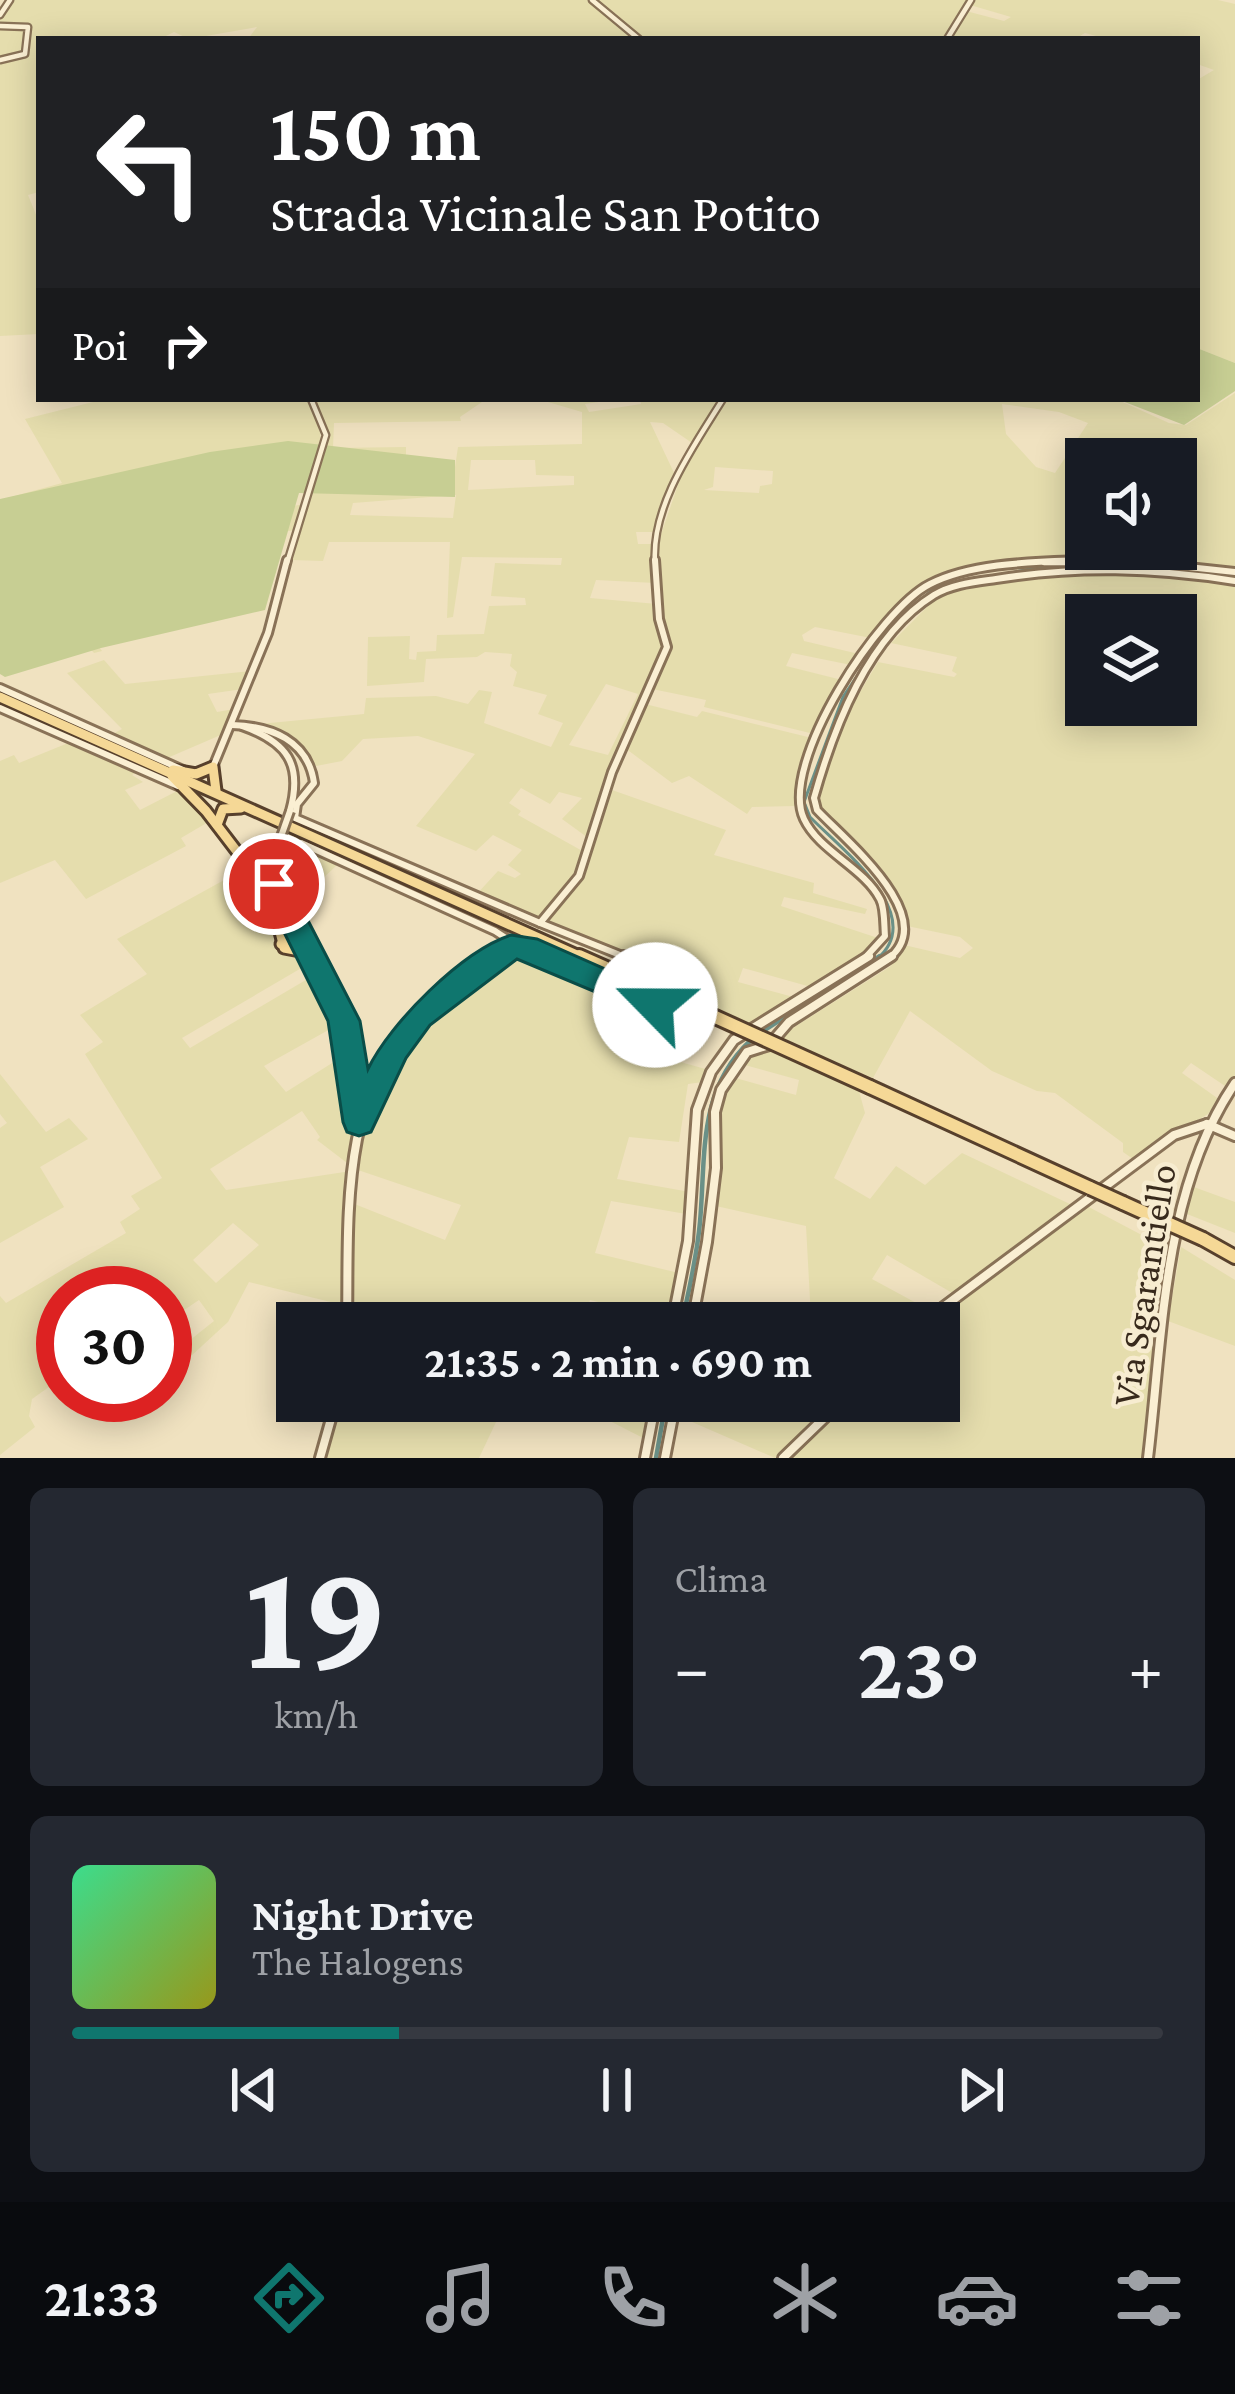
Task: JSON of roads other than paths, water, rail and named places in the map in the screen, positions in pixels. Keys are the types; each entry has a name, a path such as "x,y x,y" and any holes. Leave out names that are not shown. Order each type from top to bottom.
{"main road":[{"path":"0,692 1235,1255"},
{"path":"161,769 185,772 213,767 212,783 221,796"},
{"path":"161,769 217,825 279,910 276,928 281,944"},
{"path":"217,825 223,809 250,809"},
{"path":"281,944 297,934"},
{"path":"281,944 305,952"}],"street":[{"path":"0,15 10,0"},
{"path":"592,0 635,36"},
{"path":"949,36 971,0"},
{"path":"0,26 28,27 25,54 0,60"},
{"path":"213,767 235,725 268,633 303,502 318,471 326,434 312,402"},
{"path":"540,923 579,876 612,772 667,646 659,619 654,544 680,470 721,402"},
{"path":"676,1302 688,1241 700,1093 724,1051 808,992 870,956 885,936 886,910 865,880 806,823 798,806 798,787 810,756 860,655 918,592 968,573 1104,556 1234,576"},
{"path":"695,1302 715,1172 715,1112 721,1090 747,1052 769,1045 789,1022 883,964 900,942 905,926 902,905 817,810 814,798 846,710 875,660 927,600 974,583 1097,565 1234,576"},
{"path":"968,573 974,583"},
{"path":"860,655 875,660"},
{"path":"0,692 185,772"},
{"path":"0,708 184,788"},
{"path":"235,725 281,745 295,759 298,786 272,866 274,884 344,1021 359,1122"},
{"path":"235,725 276,732 310,762 314,783 297,804 295,818 642,964 680,988 680,1006 641,1000 301,843"},
{"path":"810,756 827,760"},
{"path":"865,880 878,875"},
{"path":"347,1302 349,1190 359,1122 386,1062 419,1016 518,946"},
{"path":"808,992 820,1004"},
{"path":"950,1302 1174,1135 1207,1124 1235,1083"},
{"path":"1207,1124 1235,1136"},
{"name":"Via Sgarantiello","path":"1148,1458 1167,1302 1190,1171 1207,1124"},
{"path":"694,1170 715,1172"},
{"path":"320,1458 330,1422"},
{"path":"645,1458 652,1422"},
{"path":"665,1458 672,1422"},
{"path":"783,1458 820,1422"}],"waterway":[{"path":"904,616 933,589 1049,565"},
{"path":"1213,572 1235,576"},
{"path":"874,651 843,697 804,802 810,817 859,864 887,903 893,923 890,942 879,957"},
{"path":"763,1031 879,957"},
{"path":"686,1302 697,1248 712,1103 733,1060 750,1041"},
{"path":"656,1458 662,1422"}]}
